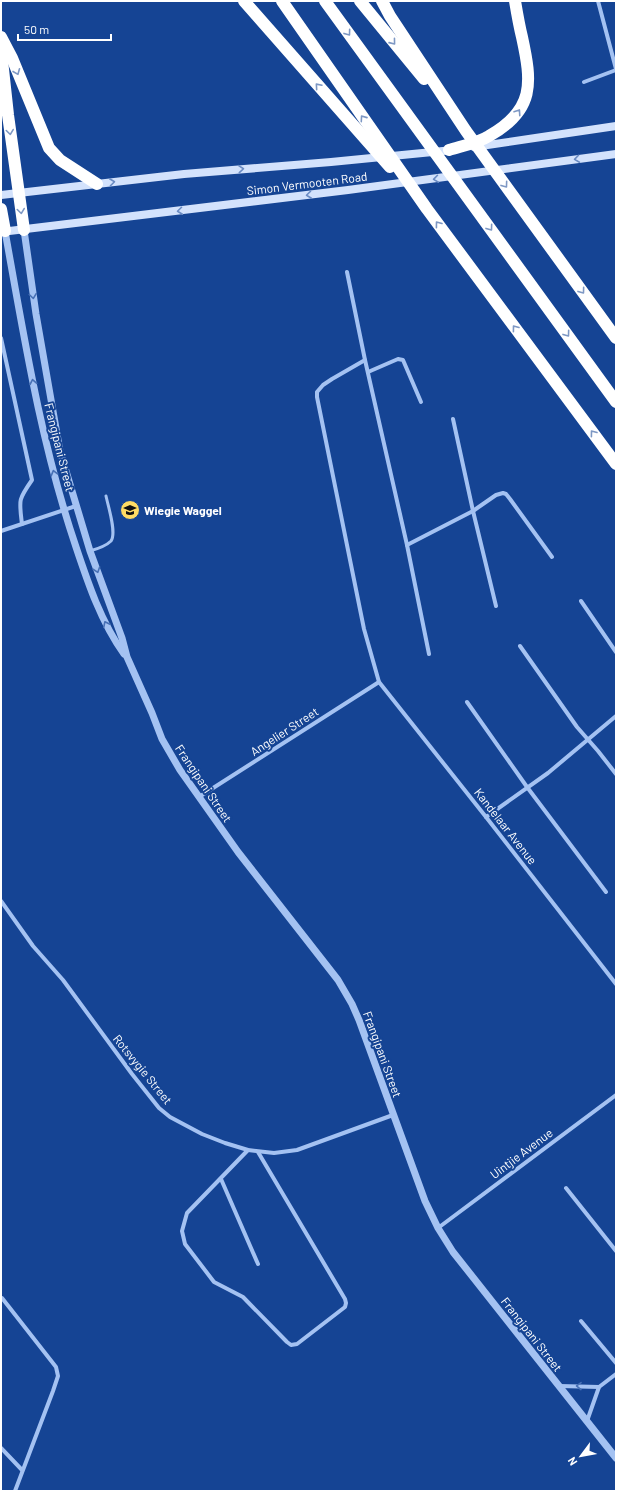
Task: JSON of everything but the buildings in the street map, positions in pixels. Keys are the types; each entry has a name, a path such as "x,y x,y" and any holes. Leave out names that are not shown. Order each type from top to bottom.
{"highway":[{"path":"244,1 308,76 428,209"},
{"path":"282,1 428,209 616,464"},
{"path":"325,1 616,402"},
{"path":"360,1 466,131"},
{"path":"382,1 390,16 466,131 616,338"},
{"path":"449,150 487,141 515,117 520,110 528,88 529,80 526,56 515,1"},
{"path":"1,37 12,58 49,148 60,160 97,184"},
{"path":"1,51 8,115 24,230"},
{"path":"1,209 3,232"}],"main road":[{"path":"487,141 616,126"},
{"name":"Simon Vermooten Road","path":"1,195 184,174 331,162 449,150"},
{"name":"Simon Vermooten Road","path":"3,232 348,190 616,154"}],"street":[{"path":"584,82 616,70 598,1"},
{"name":"Frangipani Street","path":"24,230 36,314 60,451 90,551 122,638 127,657 165,746 180,770 238,852 338,980 352,1004 425,1201 438,1228 453,1252 616,1458"},
{"name":"Frangipani Street","path":"3,232 44,434 64,511 87,579 111,634 127,657"},
{"path":"347,272 365,360 407,544 429,654"},
{"path":"1,338 32,480 22,494 19,502 22,524"},
{"path":"368,372 398,359 403,360 421,402"},
{"name":"Kandelaar Avenue","path":"365,360 323,385 317,392 317,397 364,629 379,682 486,816 616,984"},
{"path":"453,419 496,606"},
{"path":"407,544 473,511 496,495 503,493 506,494 552,557"},
{"path":"1,531 76,506"},
{"path":"581,602 616,652"},
{"path":"520,646 577,727 616,774"},
{"name":"Angelier Street","path":"199,797 379,682"},
{"path":"467,702 527,787 606,892"},
{"path":"486,816 548,773 616,716"},
{"name":"Rotsvygie Street","path":"1,901 33,946 63,980 159,1108 202,1134 248,1150 274,1153 296,1150 393,1115"},
{"name":"Uintjie Avenue","path":"438,1228 616,1095"},
{"path":"248,1150 188,1213 182,1231 185,1244 191,1254 214,1282 243,1297 287,1342 292,1345 297,1344 345,1306 346,1303 258,1152"},
{"path":"221,1179 258,1264"},
{"path":"566,1188 616,1251"},
{"path":"2,1298 56,1367 58,1372 56,1384 15,1491"},
{"path":"581,1321 616,1364"},
{"path":"559,1386 599,1386 616,1374"},
{"path":"587,1421 599,1386"},
{"path":"1,1448 22,1470"}],"lane":[{"path":"90,551 109,542 113,536 106,496"}],"place":[{"name":"Wiegie Waggel","path":"130,510"}]}
